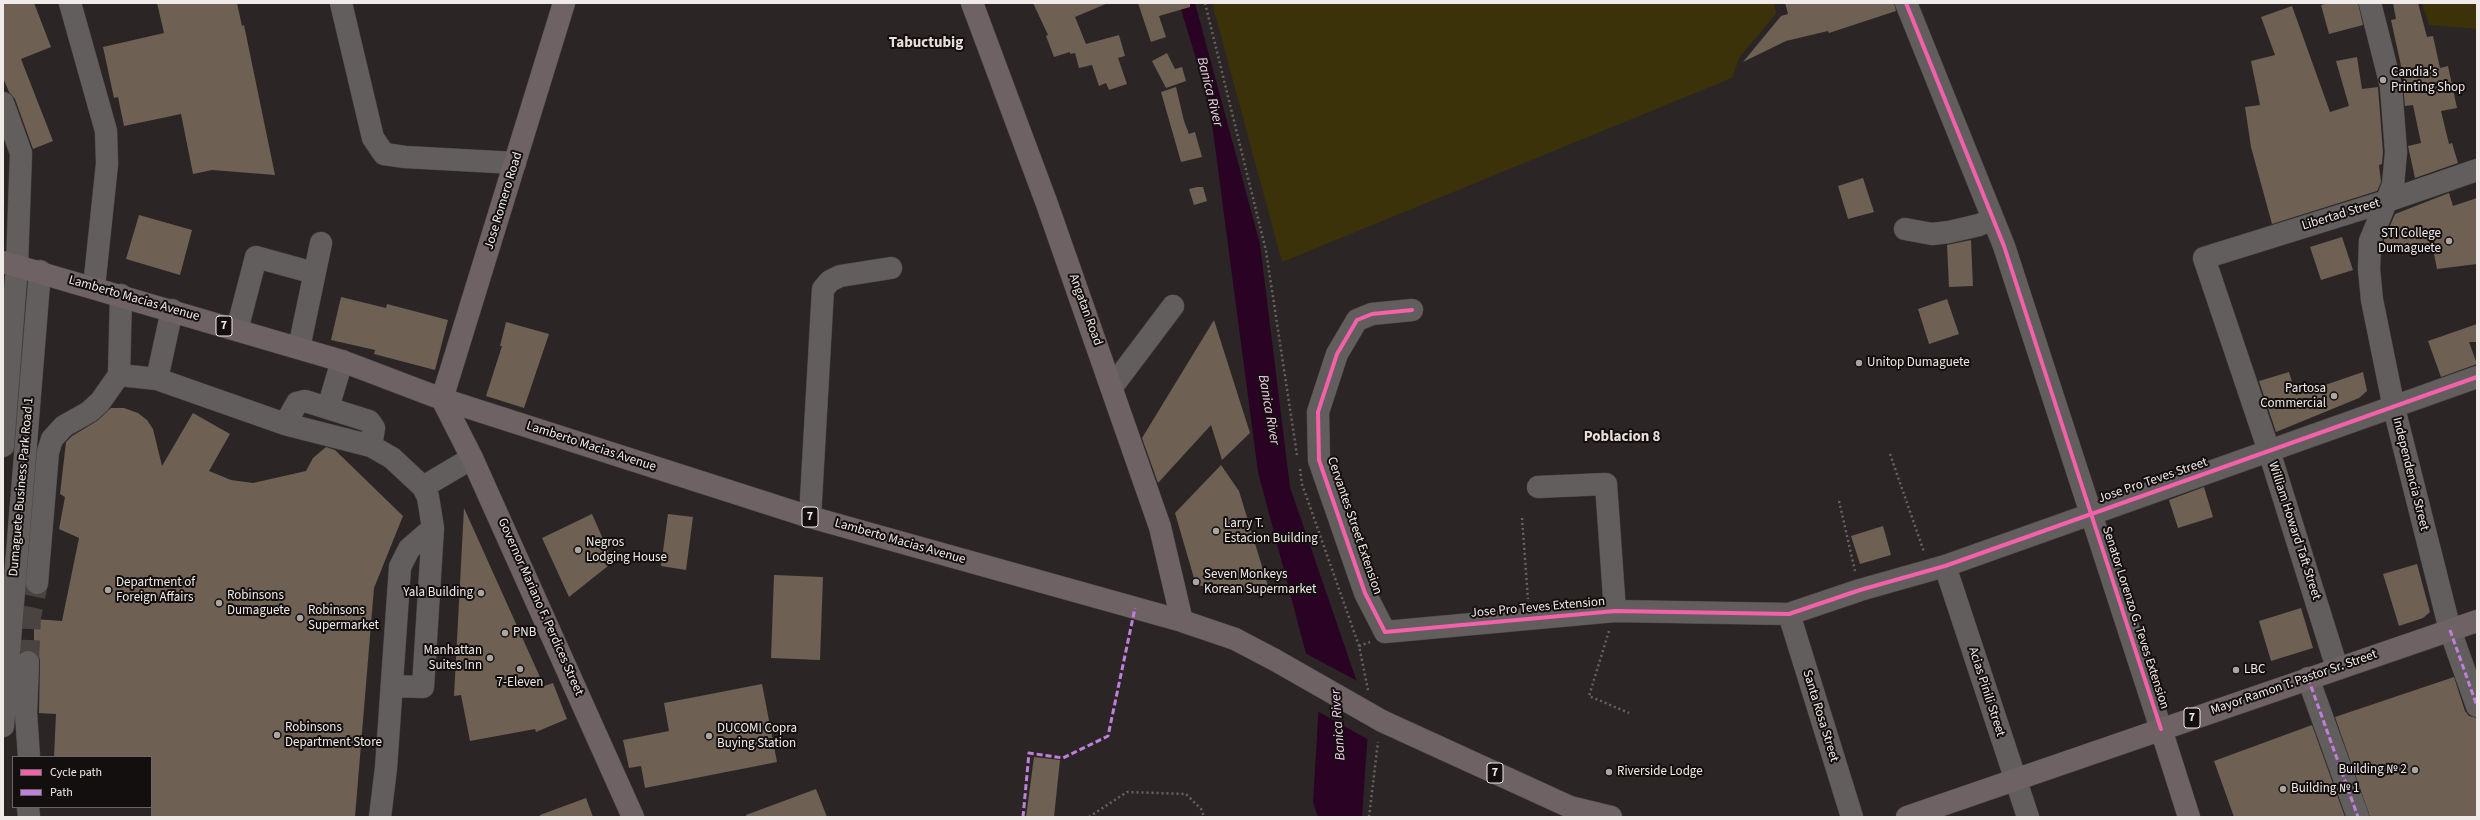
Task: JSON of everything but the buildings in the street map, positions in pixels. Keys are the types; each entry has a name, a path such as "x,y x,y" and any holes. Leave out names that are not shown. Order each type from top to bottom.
{"main road":[{"name":"Jose Romero Road","path":"442,399 564,3"},
{"name":"Angatan Road","path":"972,3 1112,386 1160,527 1182,621"},
{"name":"Lamberto Macias Avenue","path":"10,263 342,361 442,399 810,517 1182,621"},
{"name":"Governor Mariano F. Perdices Street","path":"442,399 472,458 633,817"},
{"name":"7","path":"1182,621 1235,639 1382,721 1568,812 1611,817"},
{"name":"Mayor Ramon T. Pastor Sr. Street","path":"1907,817 2477,621"},
{"path":"2161,729 2189,817"}],"street":[{"path":"70,3 106,131 107,164 94,287"},
{"path":"341,3 372,138 384,154 405,157 515,163"},
{"name":"Senator Lorenzo G. Teves Extension","path":"1906,3 1993,219 2161,729"},
{"name":"Independencia Street","path":"2370,3 2391,86 2395,117 2396,152 2393,185 2387,201 2377,219 2370,242 2369,269 2372,300 2394,408 2450,630 2477,706"},
{"name":"Dumaguete Business Park Road 1","path":"3,103 21,153 10,263 3,446"},
{"name":"Libertad Street","path":"2204,258 2387,201 2477,170"},
{"path":"1905,229 1932,234 1949,232 1979,225 1993,219"},
{"path":"299,348 321,243"},
{"path":"237,330 256,257 314,273"},
{"name":"William Howard Taft Street","path":"2204,258 2269,451 2337,668"},
{"path":"810,517 823,289 830,281 840,276 891,268"},
{"name":"Dumaguete Business Park Road 1","path":"3,726 40,272"},
{"path":"37,583 48,452 52,439 64,426 89,412 100,402 119,374 121,296"},
{"path":"1112,386 1174,306"},
{"path":"156,379 172,310"},
{"name":"Cervantes Street Extension","path":"1386,632 1365,592 1319,460 1318,412 1337,354 1357,320 1372,314 1412,310"},
{"path":"328,408 342,361"},
{"path":"119,374 156,379 285,424 371,446 392,458 423,487 428,497 433,528 423,687 392,686"},
{"name":"Jose Pro Teves Street","path":"1789,614 1860,590 1937,568 2394,408 2477,377"},
{"path":"285,424 297,403 305,401 369,421 374,428 371,446"},
{"path":"423,487 472,458"},
{"path":"1538,487 1606,484 1615,611"},
{"path":"380,817 386,768 400,566 409,549 433,528"},
{"name":"Acias Pinili Street","path":"1937,568 2016,780 2028,817"},
{"name":"Jose Pro Teves Extension","path":"1386,632 1615,611 1789,614"},
{"name":"Santa Rosa Street","path":"1789,614 1852,817"},
{"path":"28,662 26,713 29,756"},
{"path":"2308,678 2358,817"},
{"path":"386,768 394,817"}],"path":[{"path":"1205,3 1255,204"},
{"path":"1890,454 1937,568"},
{"path":"1839,501 1860,590"},
{"path":"1522,518 1530,619"},
{"path":"1615,611 1589,696 1629,713"},
{"path":"1089,817 1126,792 1186,794 1201,809 1204,817"}],"shaded area":[{"path":"1212,3 1774,3 1776,14 1740,56 1732,78 1282,262"},
{"path":"2422,3 2477,3 2477,29 2429,25"}],"water":[{"name":"Banica River","path":"1179,3 1195,3 1260,244 1290,487 1369,717 1362,817 1318,817 1313,802 1319,703 1258,472 1209,101"}],"pier":[{"path":"1303,652 1359,682 1371,717 1369,740 1317,711 1317,703"}],"tunnel":[{"path":"28,662 30,617 37,583"}],"marked path":[{"path":"1023,817 1029,753 1063,758 1108,736 1135,608"},
{"path":"2450,630 2477,706"},
{"path":"2308,678 2358,817"}],"cycle path":[{"path":"1906,3 2004,246 2161,729"},
{"path":"1412,310 1372,314 1357,320 1337,354 1318,412 1319,460 1365,593 1385,632 1615,611 1789,614 1860,590 1945,566 2477,377"}],"place":[{"name":"Candia's Printing Shop","path":"2383,80"},
{"name":"STI College Dumaguete","path":"2449,241"},
{"name":"Unitop Dumaguete","path":"1859,363"},
{"name":"Partosa Commercial","path":"2334,396"},
{"name":"Larry T. Estacion Building","path":"1216,531"},
{"name":"Negros Lodging House","path":"578,550"},
{"name":"Seven Monkeys Korean Supermarket","path":"1196,582"},
{"name":"Department of Foreign Affairs","path":"108,590"},
{"name":"Yala Building","path":"481,593"},
{"name":"Robinsons Dumaguete","path":"219,603"},
{"name":"Robinsons Supermarket","path":"300,618"},
{"name":"PNB","path":"505,633"},
{"name":"Manhattan Suites Inn","path":"490,658"},
{"name":"7-Eleven","path":"520,669"},
{"name":"LBC","path":"2236,670"},
{"name":"Robinsons Department Store","path":"277,735"},
{"name":"DUCOMI Copra Buying Station","path":"709,736"},
{"name":"Building № 2","path":"2415,770"},
{"name":"Riverside Lodge","path":"1609,772"},
{"name":"Building № 1","path":"2283,789"}],"district":[{"name":"Tabuctubig","path":"926,44"},
{"name":"Poblacion 8","path":"1622,438"}]}
